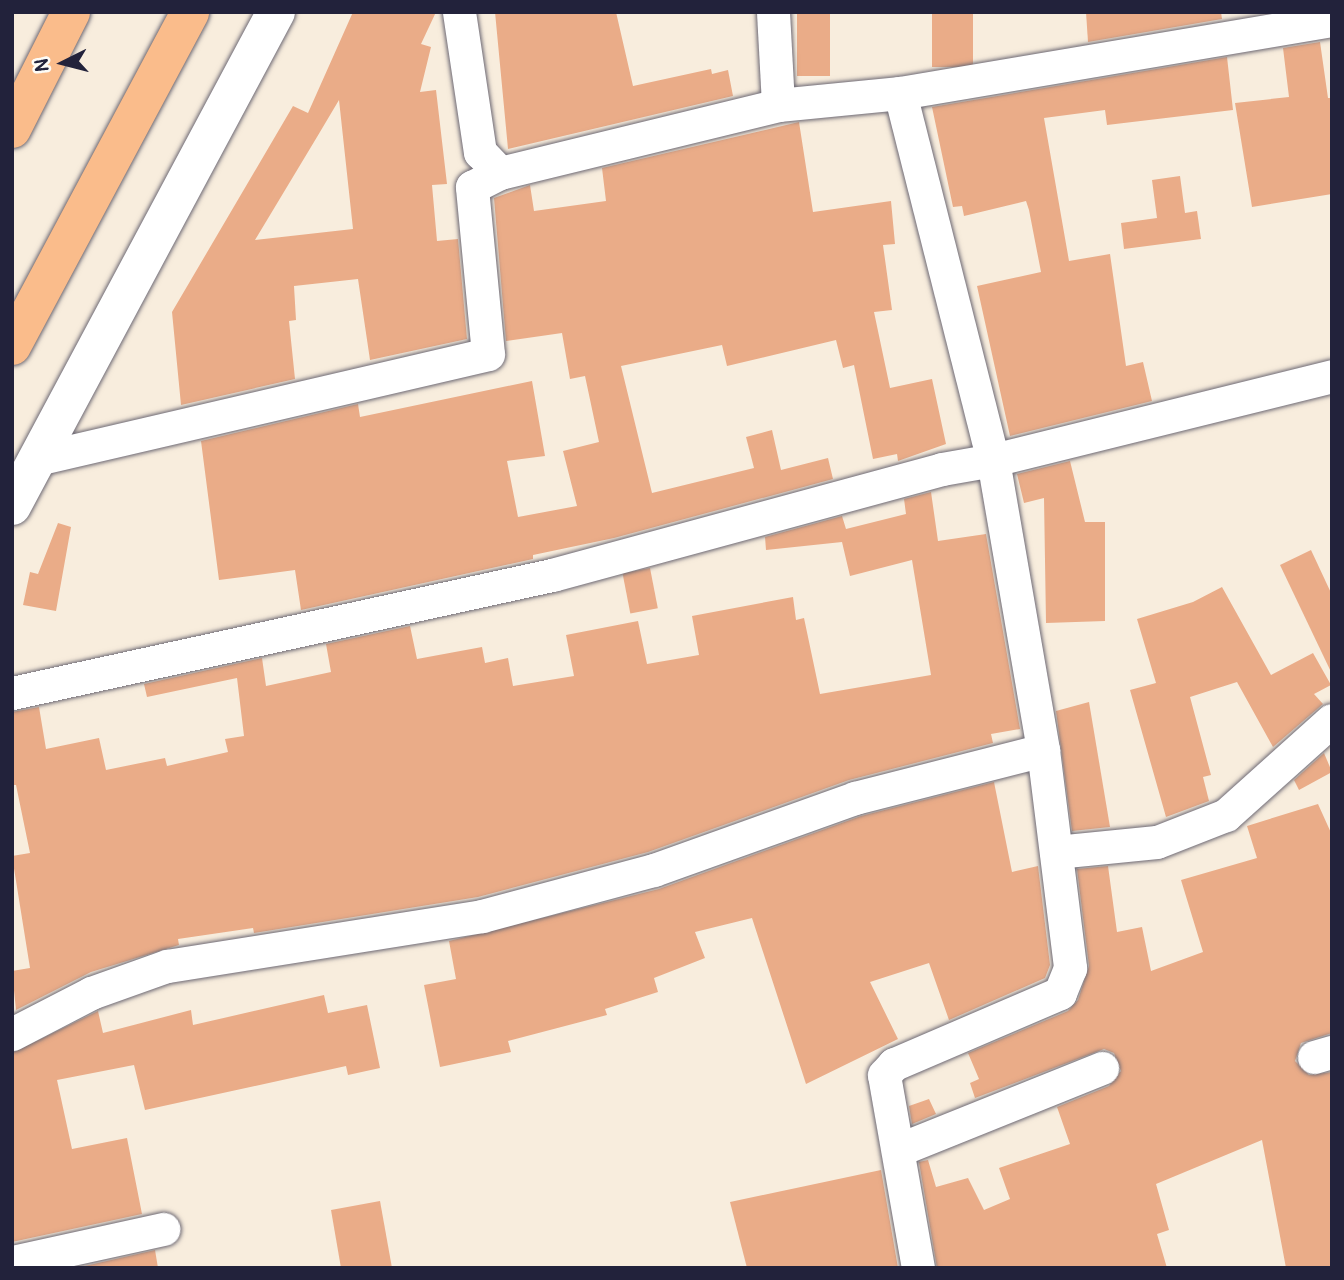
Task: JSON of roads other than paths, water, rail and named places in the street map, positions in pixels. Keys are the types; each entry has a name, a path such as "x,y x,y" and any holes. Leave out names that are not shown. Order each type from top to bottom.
{"main road":[{"path":"12,129 71,12"},
{"path":"12,346 190,12"}],"street":[{"path":"12,506 276,12"},
{"path":"459,12 480,152 500,173"},
{"path":"773,12 778,104"},
{"path":"37,459 488,354 472,187 500,173 778,104 900,93 1332,20"},
{"path":"900,93 993,460 1042,750 1070,953 1067,982 1060,993 894,1064 884,1075 884,1088 898,1150 918,1268"},
{"path":"12,693 552,575 942,469 993,460 1332,376"},
{"path":"1056,852 1157,842 1226,815 1332,720"},
{"path":"12,1034 91,993 167,966 482,916 654,870 855,798 1042,750"},
{"path":"898,1150 1102,1068"},
{"path":"12,1262 163,1229"}]}
